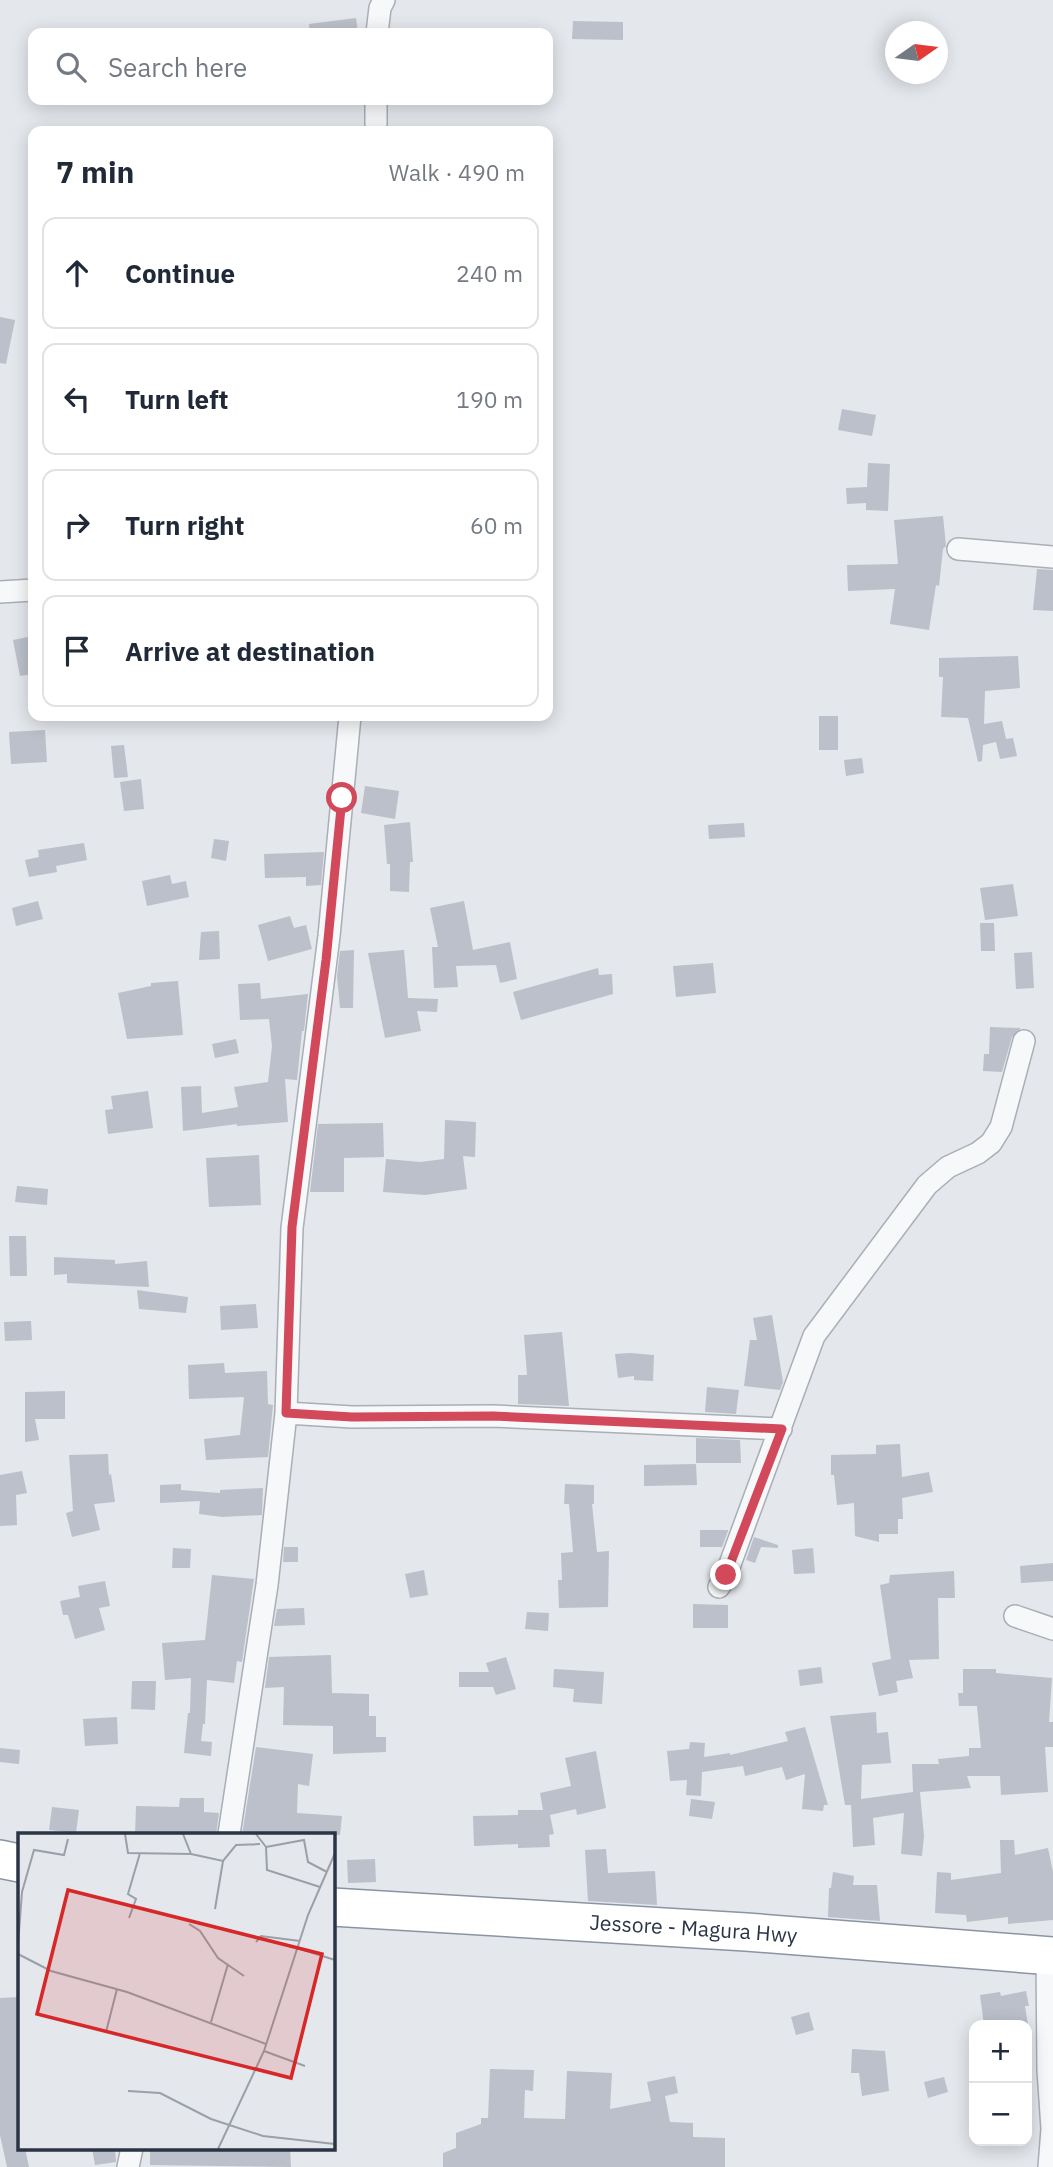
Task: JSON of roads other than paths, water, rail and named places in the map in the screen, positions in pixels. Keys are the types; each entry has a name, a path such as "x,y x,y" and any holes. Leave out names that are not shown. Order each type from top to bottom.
{"highway":[{"path":"0,1859 18,1863"},
{"name":"Jessore - Magura Hwy","path":"334,1907 746,1932 1050,1956"}],"street":[{"path":"378,28 380,8 384,0"},
{"path":"376,105 376,126"},
{"path":"958,549 1053,557"},
{"path":"0,592 28,590"},
{"path":"229,1833 267,1585 286,1413 292,1227 329,936 350,721"},
{"path":"719,1587 782,1429 814,1336 927,1185 948,1167 978,1153 991,1143 1001,1127 1024,1041"},
{"path":"286,1413 352,1417 493,1416 782,1429"},
{"path":"1015,1616 1053,1629"},
{"path":"1049,2167 1052,2129 1048,2070 1050,1956"}]}
